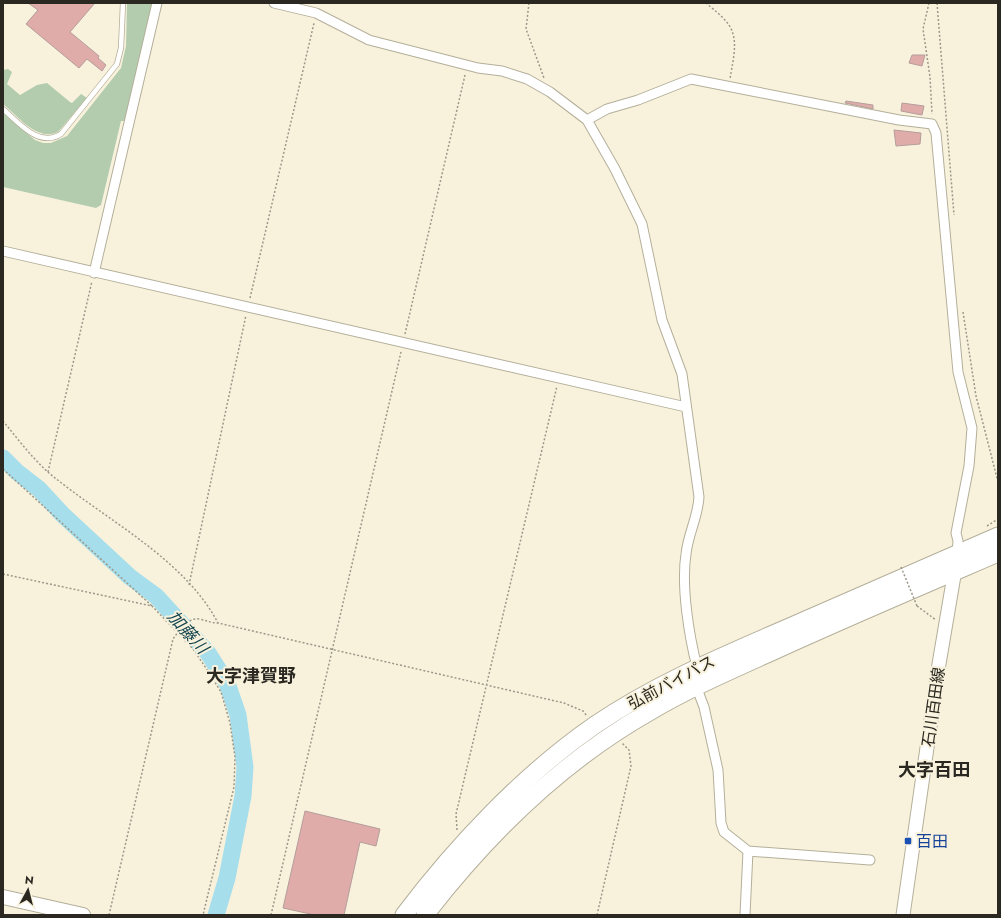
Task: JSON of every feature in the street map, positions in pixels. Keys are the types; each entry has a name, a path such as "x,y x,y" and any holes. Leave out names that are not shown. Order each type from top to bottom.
{"highway":[{"name":"弘前バイパス","path":"404,915 432,879 468,839 530,776 594,726 645,694 697,667 998,536"},
{"name":"弘前バイパス","path":"425,915 469,862 542,788 613,735 648,712 696,686 998,553"}],"main road":[{"name":"石川百田線","path":"903,915 939,664 957,554"},
{"path":"3,897 83,915"}],"street":[{"path":"94,272 158,3"},
{"path":"274,3 316,13 369,40 468,64 478,68 502,71 520,77 550,92 586,120 615,169 642,224 662,320 682,374 699,497 698,510 686,554 684,578 692,650 697,667"},
{"path":"586,120 607,108 638,100 691,79 899,120 932,124 936,133 958,372 972,428 968,466 956,533 958,540 957,554"},
{"path":"3,251 686,407"},
{"path":"696,686 704,708 718,770 720,822 724,832 748,851 870,860"},
{"path":"745,915 748,851"}],"lane":[{"path":"3,109 37,137 50,139 61,134 117,64 121,48 123,3"}],"path":[{"path":"529,3 526,29 550,92"},
{"path":"706,3 724,19 733,33 733,58 729,86"},
{"path":"929,3 923,29 930,77 932,124"},
{"path":"937,3 954,218"},
{"path":"189,586 248,307 316,13"},
{"path":"272,915 468,64"},
{"path":"48,472 94,272"},
{"path":"962,309 978,403 998,482"},
{"path":"468,839 457,830 456,814 559,377"},
{"path":"3,421 48,472 163,557 210,608 218,623"},
{"path":"3,469 152,606 193,649 221,692 230,723 235,757 234,786 203,915"},
{"path":"901,567 917,606 935,620"},
{"path":"3,574 152,606"},
{"path":"109,915 173,639 190,620 198,618 211,623 218,623 333,649 564,703 583,711 594,726"},
{"path":"597,915 631,766 629,750 613,735"}],"green space":[{"path":"127,3 152,3 125,121 121,121 101,205 96,208 3,187 3,113 35,140 43,143 51,143 67,136 121,68 126,46"},
{"path":"8,69 12,72 7,84 20,95 37,85 47,83 72,103 81,94 87,98 58,132 43,134 35,131 21,121 3,104 3,70"}],"building":[{"path":"28,3 95,3 70,32 99,56 98,58 106,65 102,71 87,59 79,68 26,24 38,10"},
{"path":"912,55 925,55 922,66 909,63"},
{"path":"846,101 873,105 873,109 845,103"},
{"path":"902,103 924,106 922,115 901,111"},
{"path":"894,130 921,133 920,144 896,146"},
{"path":"305,811 380,829 376,846 360,842 344,915 315,915 283,908"}],"waterway":[{"name":"加藤川","path":"3,458 17,472 39,489 63,515 130,577 156,596 208,653 227,683 238,715 245,767 243,796 227,878 216,915"}],"place":[{"name":"百田","path":"908,841"}],"district":[{"name":"大字津賀野","path":"251,676"},
{"name":"大字百田","path":"934,770"}]}
